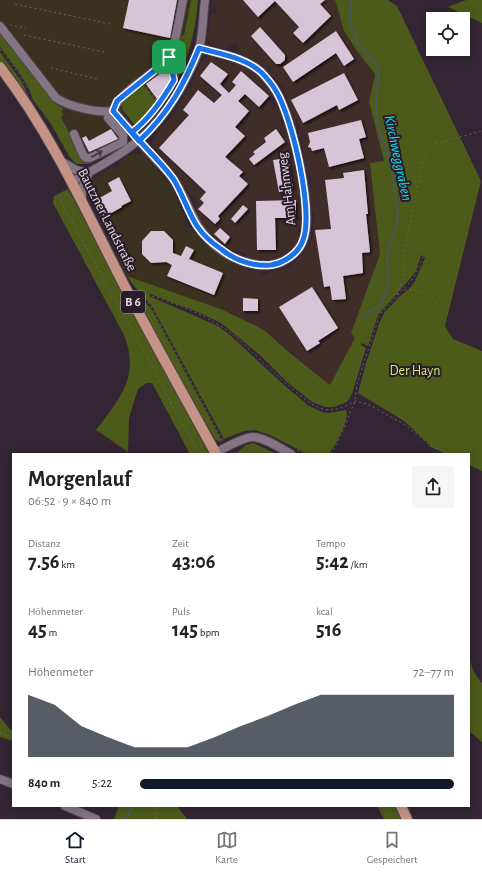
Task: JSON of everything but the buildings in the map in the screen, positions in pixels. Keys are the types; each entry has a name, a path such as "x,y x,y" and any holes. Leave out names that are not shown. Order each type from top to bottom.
{"main road":[{"name":"Bautzner Landstraße","path":"0,67 30,108 60,160 70,187 82,202 167,366 214,453"},
{"path":"402,807 408,819"}],"street":[{"path":"110,115 117,101 171,55 183,0"},
{"path":"70,187 139,141 169,109 189,73 199,48 205,0"},
{"path":"0,26 56,98 63,103 110,115 123,135 123,142 90,158 86,158 83,155 74,134"},
{"name":"Am Hahnweg","path":"110,115 132,132 173,179 197,226 205,236 222,251 245,262 258,265 268,266 284,262 303,242 306,217 301,173 294,138 285,110 276,91 260,71 248,62 199,48"},
{"path":"60,160 76,170 89,173"},
{"path":"82,202 82,187 89,173"},
{"path":"217,453 244,439 252,437 261,439 289,453"},
{"path":"0,779 12,784"},
{"path":"67,807 96,819"}],"path":[{"path":"15,4 110,24"},
{"path":"10,25 26,28"},
{"path":"24,35 104,52"},
{"path":"132,132 139,126 158,103 174,80 169,57"},
{"path":"51,68 98,78"},
{"path":"141,82 158,103"},
{"path":"397,297 404,274 403,258 424,157 427,150 434,144 482,132"},
{"path":"70,187 61,197 61,202 155,371 170,402 198,453"},
{"path":"332,453 355,401 357,384 380,314 411,281 418,270 422,257"},
{"path":"403,290 410,288 418,290 429,297 450,315"},
{"path":"226,448 153,310 137,292 171,303 220,325 310,404 324,410 334,410 355,401 367,404 404,424 431,446 447,453"},
{"path":"235,453 239,448"},
{"path":"470,463 482,469"},
{"path":"0,733 12,737"},
{"path":"155,819 157,807"},
{"path":"386,807 392,819"}],"shaded area":[{"path":"0,0 191,0 177,64 173,63 176,79 160,104 162,105 161,107 158,105 141,127 139,125 157,102 142,85 128,95 123,110 125,114 116,122 126,137 84,160 61,116 61,111 63,109 46,91 0,31"},
{"path":"212,0 335,0 344,31 375,74 372,86 384,161 370,163 380,254 351,332 355,338 330,385 264,330 223,310 234,263 248,269 248,271 260,271 261,275 268,274 269,272 293,264 311,240 313,233 314,213 311,211 309,188 312,186 310,175 307,175 300,136 298,136 300,129 297,122 295,122 282,86 280,86 260,65 252,59 237,52 238,47 235,43 226,49 211,45 207,39 211,15 217,11 214,7 212,9"},
{"path":"209,55 246,66 266,83 273,94 268,99 274,105 278,106 282,119 282,125 285,125 290,140 300,194 302,228 299,228 297,234 300,235 294,248 277,260 260,261 246,258 246,254 233,251 214,238 201,223 195,213 197,201 193,197 189,200 191,196 187,191 186,192 175,174 152,147 153,139 172,116 192,83 201,61"},
{"path":"132,154 143,154 169,184 175,193 185,218 184,221 188,228 191,227 211,249 234,263 223,310 127,276 89,196 87,186 92,180 111,167 112,169 121,164 120,161"}],"green space":[{"path":"191,0 198,0 197,14 188,55 177,80 162,105 160,104 176,79 173,63 177,64 182,41 178,38 184,35"},
{"name":"Der Hayn","path":"335,0 388,0 397,6 481,181 445,326 453,339 482,351 482,471 470,465 470,453 444,453 429,446 430,445 404,421 358,393 380,321 384,313 409,289 415,281 425,258 421,255 416,271 378,315 368,346 362,343 361,345 366,348 352,394 347,402 334,407 325,407 312,402 287,382 262,357 221,323 195,311 150,294 149,296 218,326 309,406 328,413 346,410 347,414 344,426 330,453 305,453 270,435 255,430 244,431 224,439 152,306 127,276 223,310 264,330 330,385 355,338 351,333 380,254 370,163 384,161 369,102 375,74 344,31"},
{"path":"466,0 482,0 482,23 470,17 470,12 459,12 448,7"},
{"path":"0,31 46,91 58,105 64,109 61,111 63,115 61,117 84,160 124,144 120,126 128,136 127,145 89,164 75,163 69,156 51,124 33,100 21,75 0,47"},
{"path":"0,52 22,82 31,102 0,62"},
{"path":"143,85 157,102 139,125 135,126 123,110 121,103 128,95"},
{"path":"68,189 208,453 189,453 152,383 146,383 138,389 129,418 128,452 96,430 113,408 125,387 130,363 128,350 124,335 53,203 54,196"},
{"path":"132,289 152,310 222,441 221,442 216,440 213,436 173,368"},
{"path":"253,443 275,453 236,453 246,445"},
{"path":"470,662 475,674 482,683 482,742 470,732"},
{"path":"0,717 12,730 12,741 0,737"},
{"path":"119,807 178,807 187,819 114,819"},
{"path":"378,807 397,807 403,819 384,819"}],"waterway":[{"name":"Kirchweggraben","path":"351,0 351,27 359,45 374,61 379,70 376,104 377,122 391,166 398,212 397,223 389,245 387,259 387,291 381,304 362,317"},
{"path":"126,819 132,807"}],"route":[{"path":"169,57 149,76 117,101 113,111 139,141 169,109 189,73 199,48 248,62 260,71 276,91 285,110 294,138 303,183 306,217 306,229 303,242 284,262 268,266 258,265 245,262 222,251 205,236 197,226 180,190 172,178 139,141 132,132 160,101 174,80 169,57"}]}
